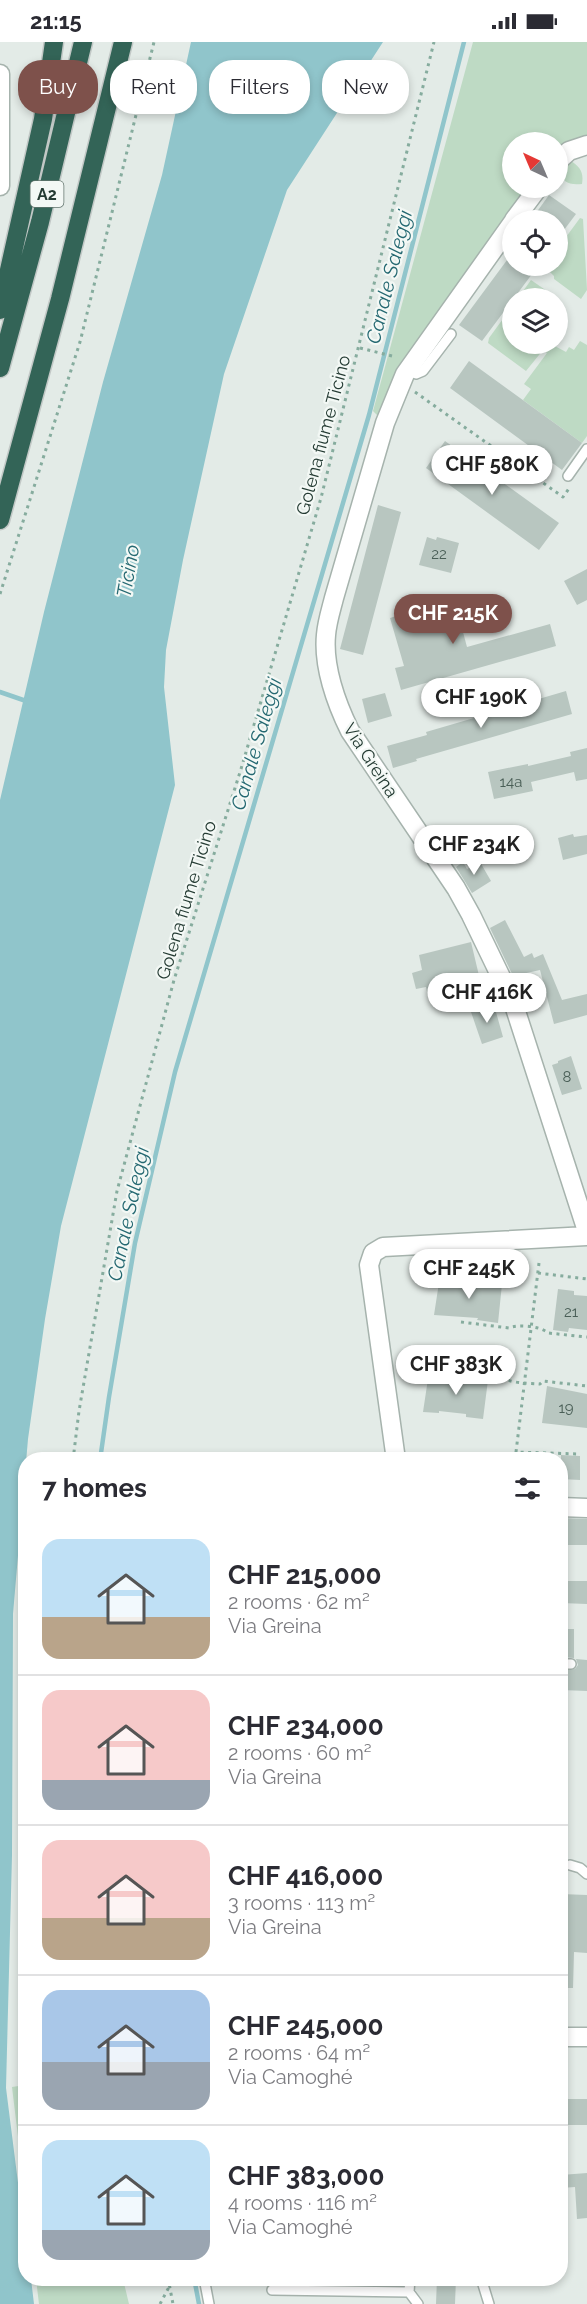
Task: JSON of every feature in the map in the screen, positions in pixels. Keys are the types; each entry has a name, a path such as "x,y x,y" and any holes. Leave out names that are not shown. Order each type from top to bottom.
{"highway":[{"name":"A2","path":"0,310 44,119 54,42"},
{"name":"A2","path":"0,368 40,222 83,42"},
{"name":"A2","path":"0,520 60,299 123,42"},
{"path":"0,327 6,345"}],"street":[{"path":"0,74 0,186"},
{"path":"568,153 587,145"},
{"name":"Via Greina","path":"502,238 405,376 385,423 334,598 326,635 327,657 338,704 350,731 456,888 513,1002 587,1231"},
{"path":"395,1452 369,1265 373,1253 383,1247 587,1236"},
{"path":"568,1507 587,1508"},
{"path":"568,2037 587,2037"}],"lane":[{"path":"405,376 423,371 451,334"},
{"path":"571,478 587,449"},
{"path":"570,1865 580,1868 587,1874"},
{"path":"206,2286 209,2304"},
{"path":"409,2286 409,2292 418,2304"},
{"path":"483,2286 489,2304"},
{"path":"272,2290 409,2292"}],"path":[{"path":"0,594 80,342 154,42"},
{"name":"Golena fiume Ticino","path":"74,1452 117,1191 174,980 241,769 321,498 434,42"},
{"path":"360,348 392,355"},
{"path":"405,376 563,497 571,478"},
{"path":"516,1452 539,1263"},
{"path":"538,1273 587,1279"},
{"path":"461,1322 509,1328 513,1326 544,1329 548,1333 587,1337"},
{"path":"458,1372 500,1376 504,1380 540,1384 543,1381 587,1386"},
{"path":"568,1454 580,1454"},
{"path":"159,2304 169,2286"},
{"path":"170,2286 173,2304"}],"green space":[{"path":"473,42 587,42 587,145 568,155 568,132 502,132 502,198 531,198 522,210 502,210 502,238 412,363 385,423 373,411"},
{"path":"570,160 580,170 582,184 568,182 568,162"},
{"path":"580,218 583,219 587,290 581,299 554,279 554,276 568,276 568,234"},
{"path":"531,280 543,288 525,288"},
{"path":"502,320 502,353 488,343"},
{"path":"580,341 587,345 587,436 582,443 523,400 531,389 524,384 546,354 568,354 569,347 574,350"},
{"path":"503,354 540,354 526,371"},
{"path":"18,2086 18,2137 12,2087"},
{"path":"37,2286 125,2286 129,2304 39,2304"}],"water":[{"name":"Ticino","path":"191,42 383,42 371,60 322,60 322,114 336,114 287,190 224,374 183,560 166,650 164,687 175,785 61,1226 45,1319 27,1452 18,1452 18,1556 13,1614 12,1855 6,2088 18,2183 18,2286 32,2286 34,2304 0,2304 0,800 44,612 103,382 162,175 175,114 197,114 197,60 187,60"}],"building":[{"path":"547,198 553,198 576,214 568,225 568,210 538,210"},
{"path":"502,267 502,276 531,276 522,288 502,288 502,314 482,341 459,325"},
{"path":"469,361 582,443 562,470 450,388"},
{"path":"445,441 559,523 539,550 426,468"},
{"path":"378,505 401,512 363,655 340,649"},
{"path":"427,537 436,540 437,537 459,543 451,573 419,565"},
{"path":"587,569 587,600 577,605 564,581"},
{"path":"454,599 467,647 550,624 556,646 401,690 395,668 404,666 390,618 412,611 411,609"},
{"path":"566,691 572,714 416,759 417,761 393,768 387,746 427,735 426,732"},
{"path":"385,693 392,716 368,723 362,699"},
{"path":"587,748 587,779 576,781 574,772 531,782 533,791 494,799 488,772 571,756 570,752"},
{"path":"573,834 574,837 587,835 587,854 563,860 558,838"},
{"path":"463,862 467,869 480,862 491,881 472,893 456,867"},
{"path":"505,920 524,957 532,953 534,958 543,954 562,1000 587,994 587,1015 554,1024 540,970 513,976 490,928"},
{"path":"471,942 481,984 450,992 452,998 434,1003 432,995 428,996 426,987 416,989 412,973 422,970 419,955"},
{"path":"494,1005 503,1037 482,1044 471,1012"},
{"path":"571,1056 582,1089 562,1095 552,1065"},
{"path":"440,1276 486,1284 486,1282 502,1284 498,1323 477,1320 478,1318 434,1315"},
{"path":"558,1289 574,1291 574,1295 587,1296 587,1330 569,1328 568,1332 553,1330"},
{"path":"429,1372 444,1374 443,1377 488,1380 483,1419 466,1417 466,1414 423,1412"},
{"path":"547,1386 587,1394 587,1428 542,1423"},
{"path":"568,1455 580,1456 580,1480 568,1479"},
{"path":"568,1518 587,1519 587,1545 568,1545"},
{"path":"568,1581 587,1581 587,1604 568,1603"},
{"path":"568,1629 574,1629 574,1658 568,1658"},
{"path":"576,1659 587,1660 587,1691 568,1690 568,1670 575,1669 578,1665"},
{"path":"568,1894 587,1895 587,1953 574,1952 573,1988 568,1988"},
{"path":"568,2099 587,2099 587,2125 568,2125"},
{"path":"587,2173 587,2218 577,2219 575,2187 568,2188 568,2174"},
{"path":"437,2286 456,2286 455,2304 436,2304"}],"waterway":[{"name":"Canale Saleggi","path":"101,1452 135,1243 175,1072 369,415 464,42"},
{"path":"0,692 29,702"},
{"name":"Canale Saleggi","path":"196,2286 199,2304"}]}
